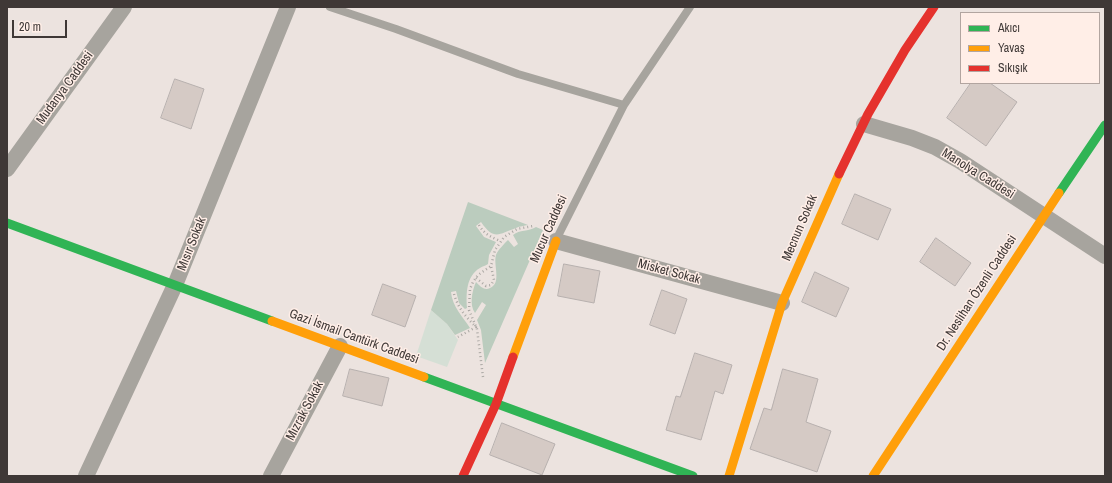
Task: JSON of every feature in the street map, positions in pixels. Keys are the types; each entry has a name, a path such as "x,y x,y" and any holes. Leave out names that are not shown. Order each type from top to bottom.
{"street":[{"name":"Mudanya Caddesi","path":"7,169 124,7"},
{"name":"Mısır Sokak","path":"86,476 175,285 288,7"},
{"name":"Mecnun Sokak","path":"729,476 782,303 831,190 864,124 905,50 934,7"},
{"name":"Manolya Caddesi","path":"864,124 912,138 935,147 960,161 1105,256"},
{"name":"Dr. Neslihan Özenli Caddesi","path":"873,476 1043,216 1105,125"},
{"name":"Gazi İsmail Cantürk Caddesi","path":"7,223 486,400 659,470 693,476"},
{"name":"Misket Sokak","path":"556,241 782,303"},
{"name":"Mucur Caddesi","path":"463,476 496,404 556,241"},
{"name":"Mızrak Sokak","path":"271,476 340,346"}],"lane":[{"path":"330,7 396,29 518,74 624,105"},
{"name":"Mucur Caddesi","path":"556,241 624,105 690,7"}],"path":[{"path":"479,225 482,231 500,241"},
{"path":"476,278 486,286 491,285 494,280 491,266 495,250 500,241 517,229 533,226"},
{"path":"486,400 476,327 469,310 469,306 470,289 476,278 491,266"},
{"path":"454,294 457,304 464,316 476,327"},
{"path":"458,338 476,327"}],"shaded area":[{"path":"431,310 447,324 458,340 447,367 416,356"}],"green space":[{"path":"468,202 528,225 501,234 493,234 481,222 476,226 484,237 496,242 489,255 488,264 475,271 469,280 467,291 467,308 465,309 459,303 456,291 451,292 453,302 470,328 455,335 447,324 431,310"},
{"path":"536,227 543,230 485,363 481,330 477,320 486,305 482,302 475,313 473,310 472,294 476,282 482,288 486,289 494,286 496,282 495,259 498,251 508,240 514,247 518,244 513,235 516,233"}],"building":[{"path":"175,79 204,89 191,129 161,118"},
{"path":"970,84 991,84 1017,102 986,146 947,118"},
{"path":"855,194 891,209 878,240 842,224"},
{"path":"936,238 971,263 955,286 920,262"},
{"path":"564,264 600,271 594,303 558,296"},
{"path":"815,272 849,288 836,317 802,302"},
{"path":"383,284 416,296 405,327 372,315"},
{"path":"662,290 687,299 675,334 650,325"},
{"path":"695,353 732,365 723,394 715,391 701,440 666,430 676,396 680,397"},
{"path":"350,369 389,378 382,406 343,396"},
{"path":"783,369 818,379 806,422 831,431 817,472 750,449 764,408 771,410"},
{"path":"502,423 555,444 542,475 490,455"}],"traffic: fast":[{"path":"1059,193 1105,125"},
{"path":"7,223 272,321"},
{"path":"424,377 693,476"}],"traffic: slow":[{"path":"729,476 782,303 839,174"},
{"path":"873,476 1059,193"},
{"path":"513,357 556,241"},
{"path":"272,321 424,377"}],"traffic: jam":[{"path":"839,174 868,114 905,50 934,7"},
{"path":"463,476 496,404 513,357"}]}
